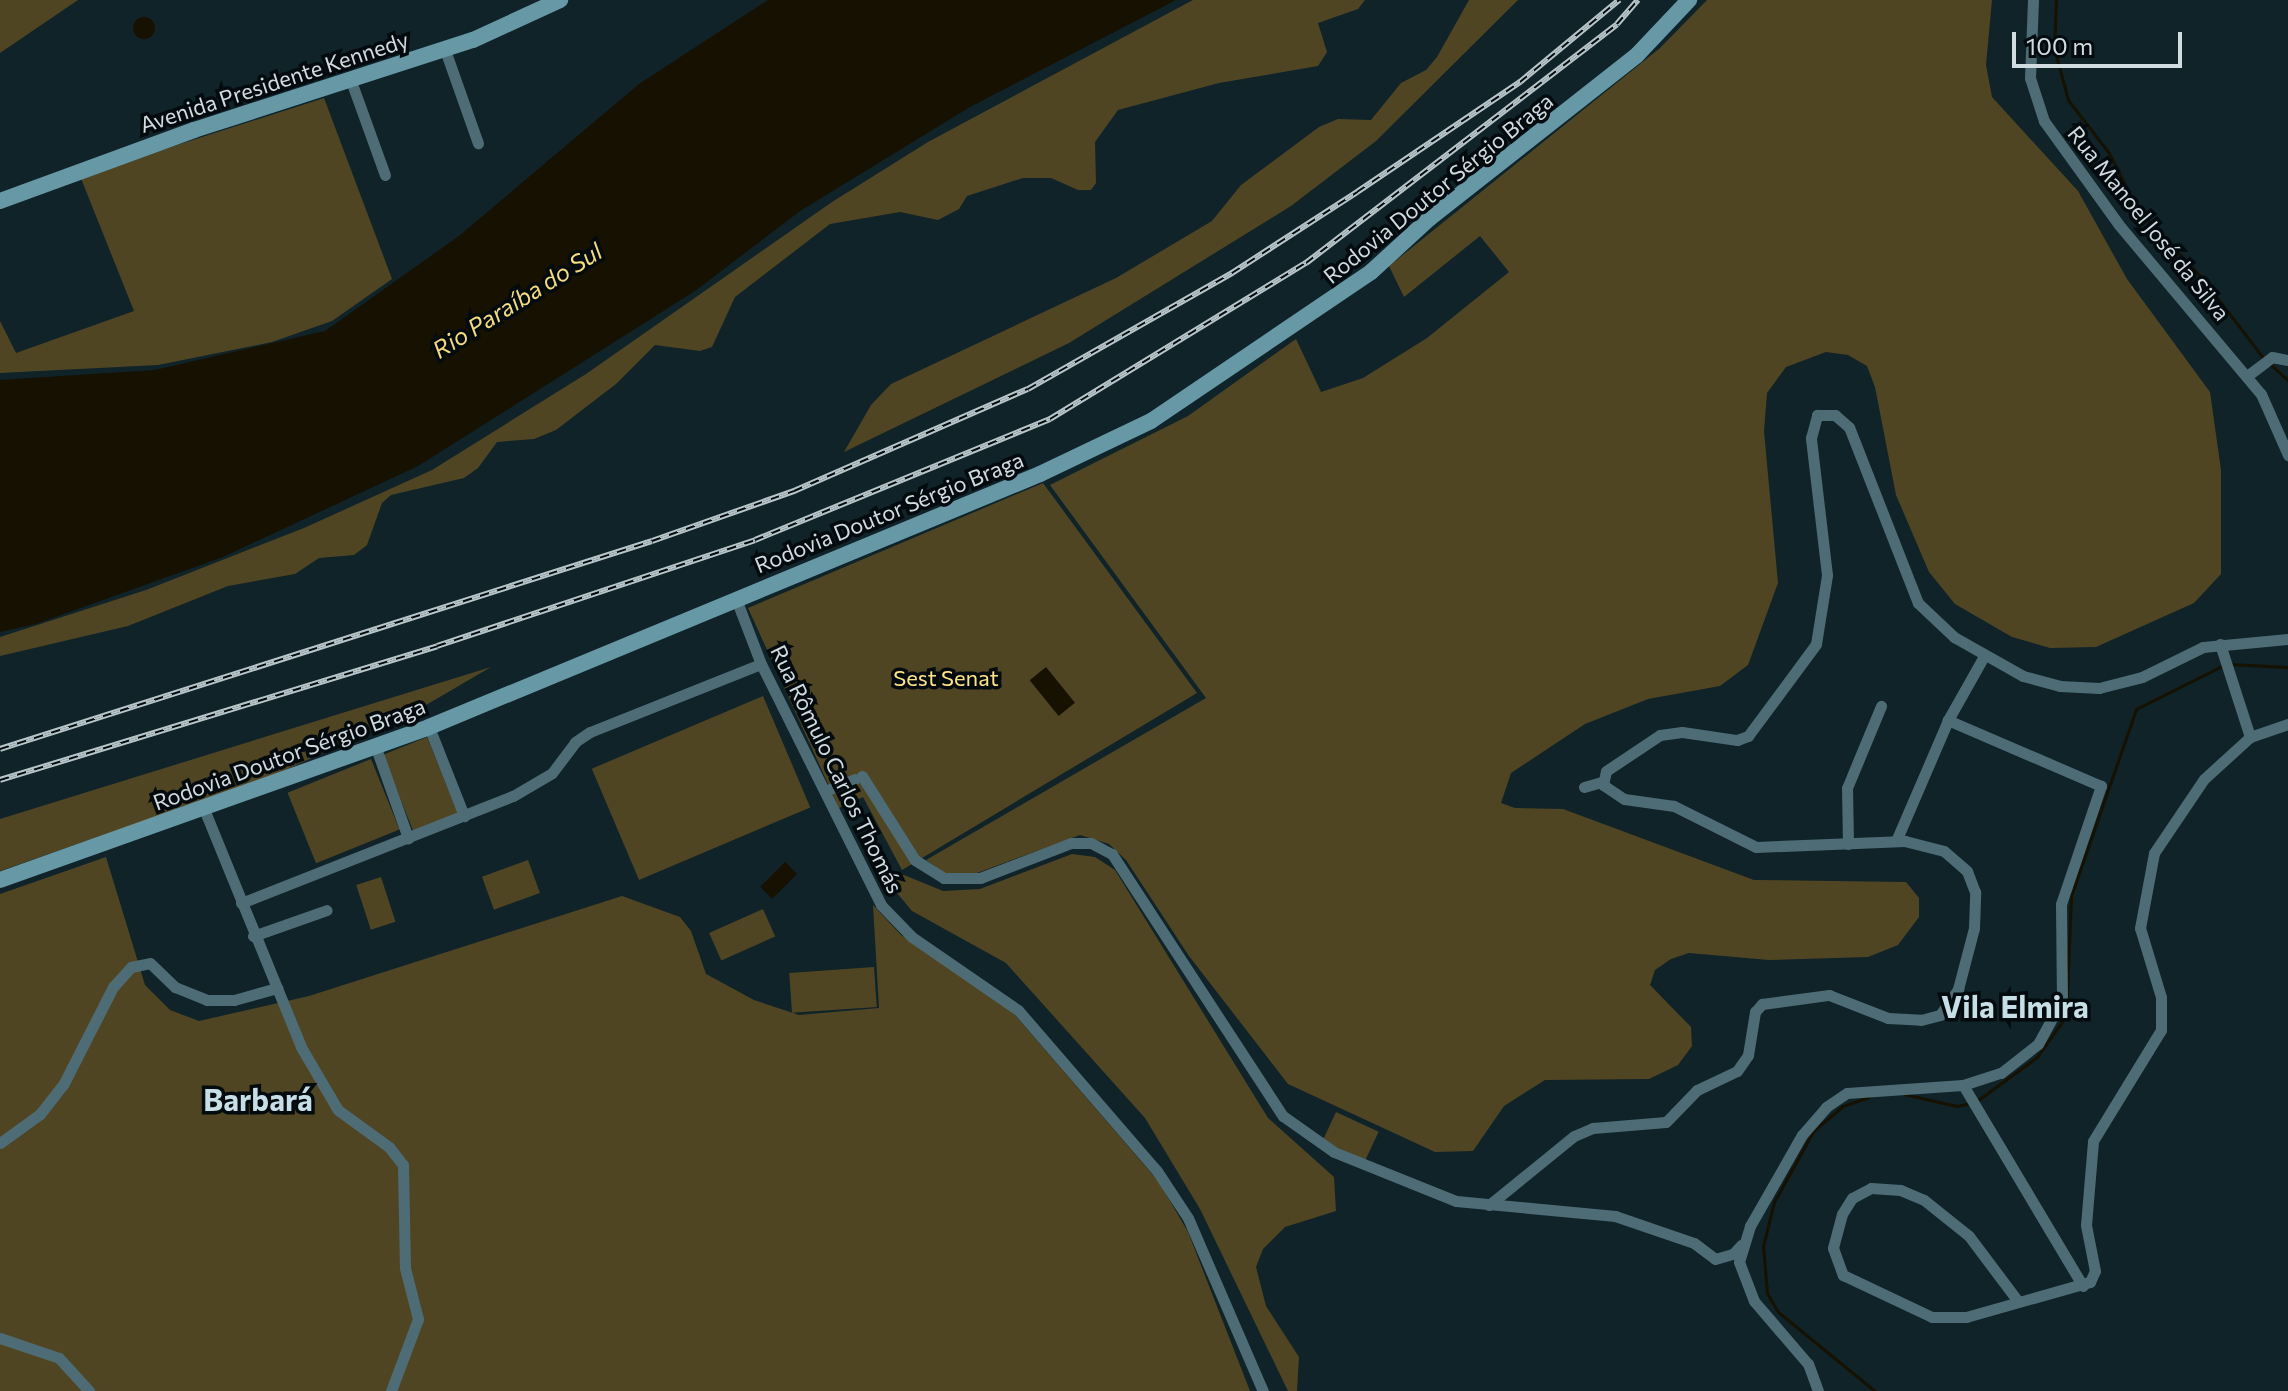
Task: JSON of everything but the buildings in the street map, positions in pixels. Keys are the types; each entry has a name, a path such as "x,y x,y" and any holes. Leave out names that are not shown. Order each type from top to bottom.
{"main road":[{"name":"Avenida Presidente Kennedy","path":"0,201 194,130 445,50 560,0"},
{"name":"Rodovia Doutor Sérgio Braga","path":"0,880 429,727 1040,474 1151,421 1371,272 1430,218 1637,55 1689,0"}],"street":[{"name":"Rua Manoel José da Silva","path":"2033,0 2030,78 2044,121 2119,225 2267,402 2288,455"},
{"path":"445,50 478,143"},
{"path":"351,81 385,175"},
{"path":"2247,376 2272,357 2288,360"},
{"path":"1602,782 1606,771 1660,735 1682,732 1730,740 1748,736 1816,644 1825,608 1827,564 1811,438 1813,421 1822,413 1838,416 1849,427 1913,596 1942,628 1984,656 2037,681 2087,689 2142,677 2196,649 2288,639"},
{"name":"Rua Rômulo Carlos Thomás","path":"736,599 761,664 888,915 1018,1010 1169,1187 1199,1242 1263,1391"},
{"path":"2220,644 2250,737"},
{"path":"1896,841 1948,720 1984,656"},
{"path":"241,903 464,816 542,780 590,732 761,664"},
{"path":"1848,844 1847,788 1881,706"},
{"path":"1709,1257 1731,1256 1741,1245 1802,1135 1840,1096 1872,1088 1963,1085 1994,1077 2016,1062 2055,1019 2063,991 2061,904 2101,786 1948,720"},
{"path":"2017,1300 1969,1236 1924,1200 1900,1190 1871,1188 1857,1193 1842,1214 1834,1257 1838,1269 1856,1285 1943,1319 1979,1314 2017,1300 2083,1286 2095,1271 2086,1225 2093,1141 2161,1030 2161,997 2140,928 2150,865 2183,803 2250,737 2288,724"},
{"path":"429,727 464,816"},
{"path":"376,748 408,838"},
{"path":"825,791 858,778 915,860 944,878 980,878 1071,843 1091,843 1106,850 1124,867 1294,1127 1334,1152 1410,1186 1489,1205 1615,1216 1694,1243 1744,1280"},
{"path":"1584,787 1602,782"},
{"path":"1489,1205 1574,1136 1611,1125 1666,1122 1697,1090 1737,1071 1748,1055 1756,1008 1766,1002 1823,994 1898,1020 1940,1015 1958,989 1970,948 1976,917 1973,884 1962,865 1944,851 1896,841 1756,847 1669,804 1615,796 1602,782"},
{"path":"204,809 253,936 301,1047 338,1110 389,1147 403,1165 405,1268 418,1319 391,1391"},
{"path":"253,936 327,910"},
{"path":"0,1143 40,1114 63,1085 113,987 131,967 150,963 167,982 207,1000 234,1000 278,993"},
{"path":"1963,1085 2083,1286"},
{"path":"1741,1245 1744,1280 1762,1313 1812,1370 1818,1391"},
{"path":"0,1338 59,1358 89,1391"}],"green space":[{"path":"0,0 78,0 0,53"},
{"path":"1193,0 1365,0 1358,9 1318,23 1327,52 1318,66 1219,83 1118,110 1095,142 1096,183 1091,190 1078,190 1051,178 1023,178 967,196 959,209 938,220 900,212 830,224 735,297 712,347 700,351 655,345 616,384 556,430 534,439 497,442 478,468 464,478 391,495 382,503 367,545 354,555 319,558 295,574 228,586 128,626 0,656 0,637 146,590 304,528 432,470 586,374 832,202 928,142"},
{"path":"1469,0 1518,0 1376,141 1291,206 1069,343 844,452 871,405 891,384 1116,278 1212,221 1241,185 1319,127 1338,119 1371,120 1401,83 1426,70 1437,57"},
{"path":"1707,0 1992,0 1986,65 1992,97 2078,191 2127,279 2210,392 2221,470 2221,574 2194,603 2096,647 2050,648 2012,637 1955,604 1929,572 1896,495 1875,387 1867,366 1848,355 1826,352 1786,367 1767,393 1764,431 1778,583 1748,665 1720,686 1648,699 1585,724 1511,773 1501,803 1515,808 1563,809 1754,880 1906,882 1919,898 1919,917 1898,945 1868,957 1769,960 1689,953 1671,959 1655,970 1650,985 1691,1027 1692,1046 1678,1065 1649,1079 1545,1080 1504,1106 1473,1151 1435,1152 1288,1084 1189,956 1126,860 1109,844 1080,835 977,873 944,873 926,860 1206,698 1050,485 1188,416 1296,339 1321,392 1363,378 1427,338 1509,272 1480,236 1404,297 1389,266 1660,48"},
{"path":"324,98 392,279 332,321 272,342 158,365 0,373 0,321 16,353 134,311 80,176"},
{"name":"Sest Senat","path":"1043,483 1197,693 902,870 863,797 839,808 748,608"},
{"path":"491,667 426,705 275,775 0,871 0,819"},
{"path":"763,696 810,807 639,880 592,769"},
{"path":"427,737 458,815 414,833 382,755"},
{"path":"371,759 399,829 316,863 288,793"},
{"path":"1072,854 1095,857 1115,870 1268,1118 1334,1177 1336,1211 1285,1227 1263,1249 1256,1267 1266,1306 1299,1357 1297,1391 1288,1391 1200,1209 1145,1118 1006,963 912,911 892,887 893,880 904,875 943,891 980,889"},
{"path":"106,857 145,985 170,1010 199,1021 309,996 622,896 680,917 691,931 706,974 754,1000 799,1015 879,1008 873,905 901,935 1001,999 1159,1182 1188,1232 1250,1391 0,1391 0,894"},
{"path":"528,860 540,893 494,910 482,877"},
{"path":"381,877 396,922 371,930 356,885"},
{"path":"763,909 775,936 721,960 709,933"},
{"path":"874,967 877,1007 792,1013 789,973"},
{"path":"1336,1112 1379,1132 1365,1161 1322,1141"}],"water":[{"name":"Rio Paraíba do Sul","path":"768,0 1176,0 970,107 800,211 695,291 418,466 223,557 36,624 0,632 0,380 155,370 325,331 459,236 639,84"},
{"path":"140,17 148,17 155,28 148,39 140,39 133,32 133,24"},
{"path":"1046,667 1075,703 1059,716 1030,680"},
{"path":"785,862 797,874 772,899 760,887"}],"waterway":[{"path":"2056,0 2054,48 2068,100 2109,153 2137,209 2203,279 2264,359"},
{"path":"2270,364 2288,380"},
{"path":"2229,664 2288,667"},
{"path":"1978,1100 2037,1057 2066,1016 2071,896 2136,709 2222,666"},
{"path":"1904,1094 1957,1106 1971,1103"},
{"path":"1869,1097 1843,1106 1814,1130 1774,1202 1763,1246 1767,1293 1778,1312 1875,1391"}],"railway":[{"path":"0,749 652,541 794,491 1028,389 1232,273 1357,192 1520,82 1619,0"},
{"path":"0,780 437,646 755,540 1050,419 1306,263 1617,24 1638,0"}],"district":[{"name":"Vila Elmira","path":"2015,1006"},
{"name":"Barbará","path":"258,1099"}]}
